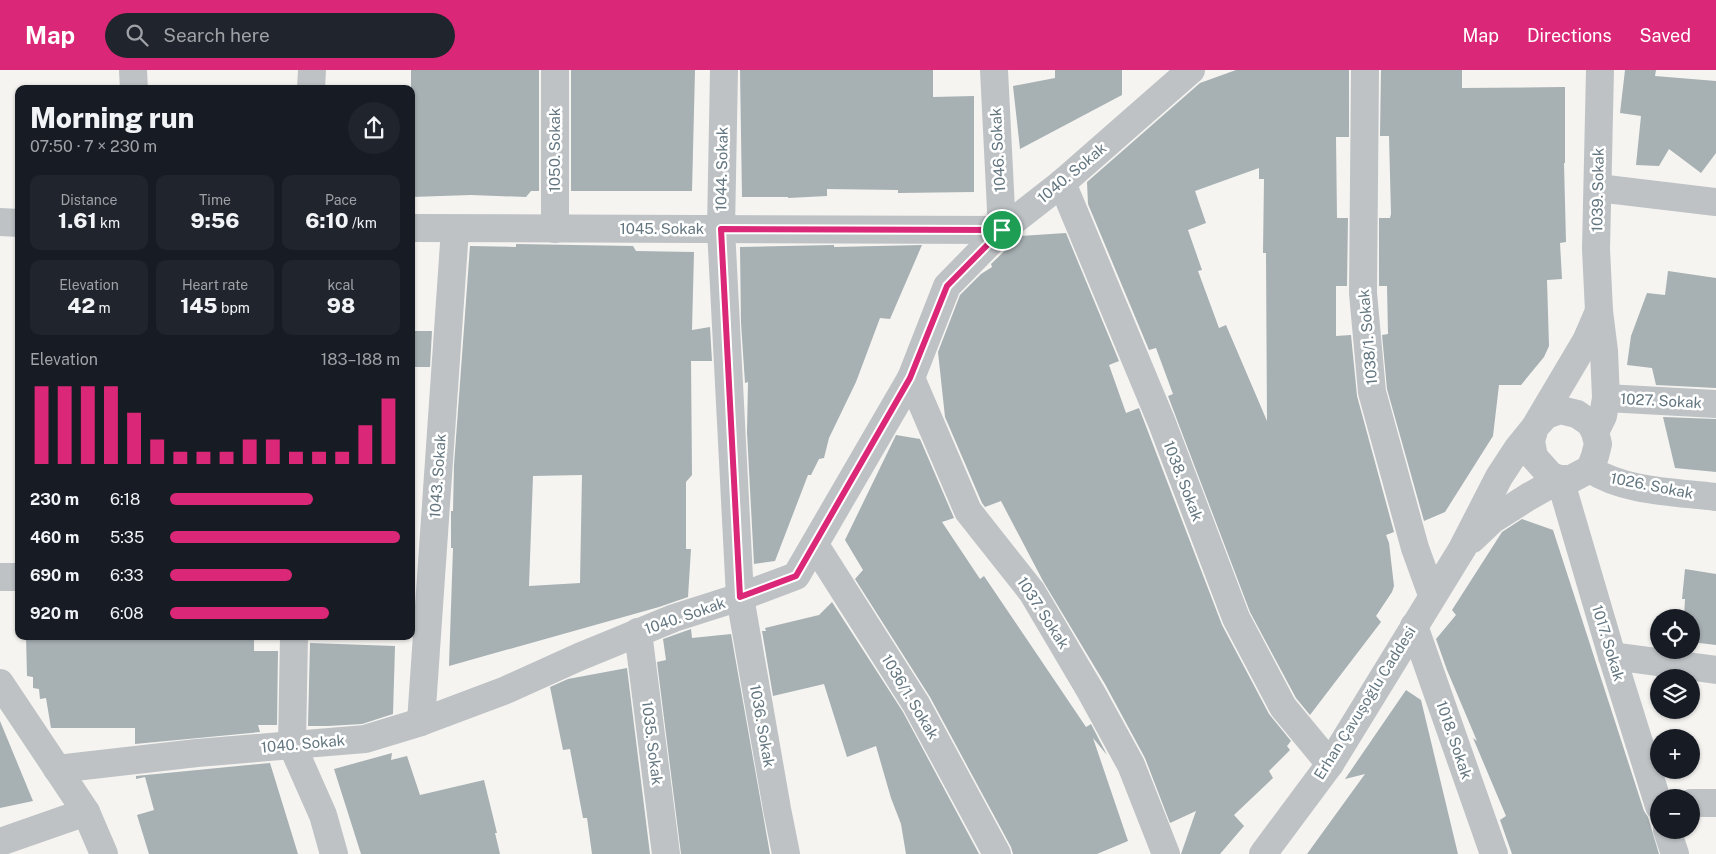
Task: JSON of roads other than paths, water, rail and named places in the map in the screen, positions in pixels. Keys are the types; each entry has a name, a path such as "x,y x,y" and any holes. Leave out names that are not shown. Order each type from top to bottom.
{"street":[{"path":"132,70 134,85"},
{"path":"311,85 312,70"},
{"name":"1050. Sokak","path":"555,70 555,229"},
{"name":"1044. Sokak","path":"724,70 721,229 740,597"},
{"name":"1046. Sokak","path":"994,70 1002,230"},
{"name":"1040. Sokak","path":"57,769 198,752 365,739 422,722 506,690 579,656 638,632 796,576 910,378 947,286 1002,230 1062,183 1191,70"},
{"name":"1038/1. Sokak","path":"1365,70 1363,293 1372,392 1415,548 1432,595"},
{"name":"1039. Sokak","path":"1595,432 1603,416 1606,398 1596,249 1600,70"},
{"name":"1038. Sokak","path":"1062,183 1162,423 1236,618 1283,707 1330,764"},
{"path":"1598,188 1716,202"},
{"path":"0,222 15,223"},
{"name":"1045. Sokak","path":"415,228 1002,230"},
{"name":"1043. Sokak","path":"422,722 455,229"},
{"path":"1462,549 1499,477 1535,427 1586,341 1599,311"},
{"name":"1037. Sokak","path":"910,378 968,511 1032,592 1091,692 1131,765 1161,853"},
{"name":"1027. Sokak","path":"1606,398 1716,404"},
{"path":"1560,410 1577,414 1590,423 1595,432 1598,444 1590,469 1571,480 1551,476 1534,457 1531,441 1535,427 1546,415 1560,410"},
{"name":"1026. Sokak","path":"1590,469 1602,477 1615,482 1657,490 1716,497"},
{"path":"1462,549 1492,520 1560,479"},
{"name":"1017. Sokak","path":"1560,479 1653,789"},
{"name":"1036/1. Sokak","path":"815,544 916,704 997,854"},
{"name":"Erhan Çavuşoğlu Caddesi","path":"1263,854 1330,764 1462,549"},
{"path":"0,577 15,577"},
{"name":"1036. Sokak","path":"740,597 786,854"},
{"name":"1018. Sokak","path":"1414,626 1494,854"},
{"name":"1035. Sokak","path":"638,632 666,854"},
{"path":"294,640 292,745 324,814 334,854"},
{"path":"1612,656 1716,670"},
{"path":"0,683 86,812 104,854"},
{"path":"1700,803 1716,803"},
{"path":"0,842 86,812"},
{"path":"1670,839 1675,854"}]}
